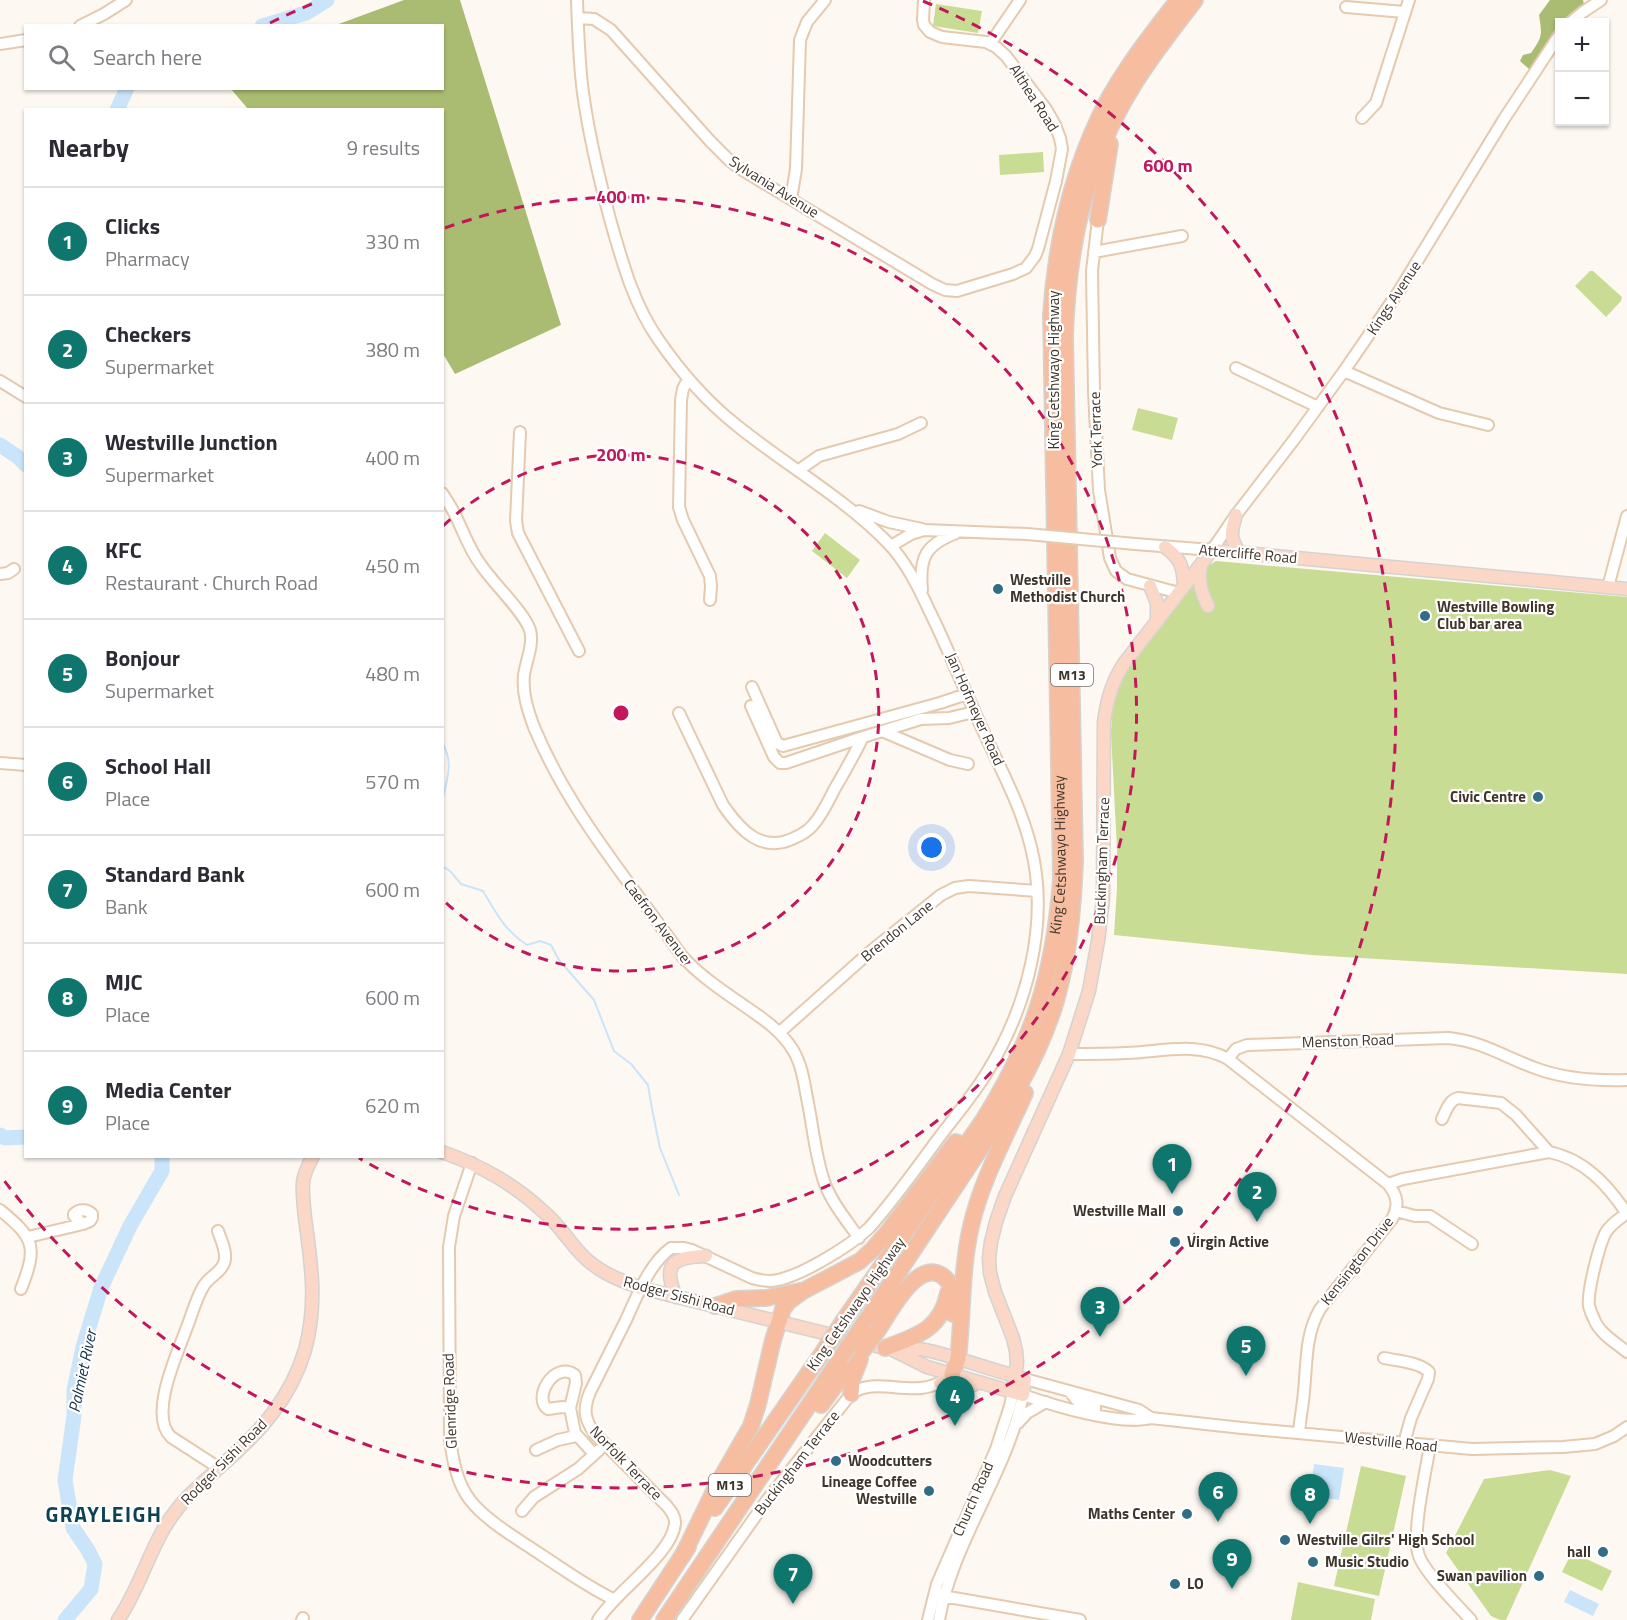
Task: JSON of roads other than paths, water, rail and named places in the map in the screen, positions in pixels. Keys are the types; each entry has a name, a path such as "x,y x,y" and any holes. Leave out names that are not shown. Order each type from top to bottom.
{"highway":[{"name":"King Cetshwayo Highway","path":"640,1620 682,1555 982,1122 999,1096 1036,1016 1047,980 1056,933 1061,879 1051,315 1057,260 1075,177 1097,124 1109,99 1138,52 1178,0"},
{"name":"King Cetshwayo Highway","path":"664,1620 840,1359 870,1328 1013,1099 1044,1035 1055,1002 1063,974 1071,926 1075,862 1066,348 1066,304 1074,238 1082,203 1102,145 1114,120 1131,87 1147,63 1195,0"},
{"path":"1098,220 1114,120"},
{"path":"682,1555 717,1485 751,1426 759,1404 778,1321 783,1309 788,1302 803,1291 860,1261 887,1233 992,1091 1008,1065 1047,980"},
{"path":"946,1377 955,1358 967,1248 975,1210 988,1175 1028,1087 1044,1035"},
{"path":"851,1394 854,1373 870,1328 921,1275 931,1272 946,1279 950,1284 953,1294 955,1358"},
{"path":"889,1349 921,1334 939,1318 950,1284"},
{"path":"715,1306 736,1299 766,1298 803,1291"},
{"path":"710,1552 863,1350"}],"main road":[{"path":"1236,515 1232,542 1240,553"},
{"path":"1165,547 1176,556 1181,564 1182,590"},
{"name":"Attercliffe Road","path":"1212,550 1627,589"},
{"name":"Buckingham Terrace","path":"1020,1378 1013,1338 990,1273 991,1242 1005,1196 1070,1054 1089,991 1101,922 1104,857 1103,736 1107,704 1119,671 1212,550"},
{"path":"1202,563 1200,586 1208,606"},
{"path":"1150,586 1157,603 1157,621"},
{"name":"Rodger Sishi Road","path":"444,1153 472,1163 501,1178 529,1198 553,1220 581,1254 613,1278 641,1288 778,1321"},
{"name":"Rodger Sishi Road","path":"118,1620 168,1522 190,1494 249,1441 272,1414 292,1382 305,1348 312,1304 303,1181 312,1158"},
{"path":"676,1297 669,1274 673,1264 682,1258 706,1256"},
{"name":"Westville Road","path":"778,1321 889,1349 946,1377 1018,1393"},
{"name":"Westville Road","path":"889,1349 912,1348 955,1358 1020,1378"},
{"name":"Church Road","path":"1018,1393 1020,1378"}],"street":[{"path":"84,24 126,0"},
{"name":"Jan Hofmeyer Road","path":"577,0 580,66 588,125 620,255 644,316 657,338 688,379 711,403 731,421 850,508 891,546 910,573 949,652 1022,817 1031,846 1037,891 1037,930 1031,964 1019,1005 997,1053 971,1095 879,1218 859,1238 832,1255 788,1277 769,1281 752,1278 706,1256 684,1248 671,1248 659,1260 641,1288"},
{"path":"791,199 796,170 800,40 807,22 825,0"},
{"path":"924,0 922,20 930,32 990,44 1020,0"},
{"path":"1362,118 1377,103 1409,0"},
{"path":"1576,18 1601,0"},
{"path":"1346,7 1404,12"},
{"name":"Sylvania Avenue","path":"578,18 594,19 612,30 722,154 739,168 939,288"},
{"path":"0,44 24,40"},
{"name":"Kings Avenue","path":"1212,550 1344,371 1399,291 1504,119 1555,42"},
{"name":"Althea Road","path":"939,288 950,291 963,290 1026,268 1038,249 1061,156 1060,138 1046,109 1006,56 990,44"},
{"name":"York Terrace","path":"1098,220 1092,291 1094,392 1098,472 1110,558 1116,571 1126,579 1150,586 1182,590"},
{"path":"1094,252 1182,236"},
{"path":"1236,368 1318,407"},
{"path":"1344,371 1439,413 1488,425"},
{"path":"688,379 681,395 679,507 710,576 710,600"},
{"path":"0,381 24,396"},
{"path":"799,470 819,456 898,434 921,423"},
{"path":"520,432 516,521 518,534 579,651"},
{"name":"Caefron Avenue","path":"444,496 455,513 479,564 524,618 530,629 524,691 529,712 554,769 578,811 689,964 780,1032 795,1053 801,1066 826,1186 859,1238"},
{"path":"850,508 889,522 931,530"},
{"path":"1608,587 1627,516"},
{"name":"Attercliffe Road","path":"891,546 911,534 931,530 1027,534 1212,550"},
{"path":"923,596 922,563 928,550 939,541 962,531"},
{"path":"0,574 14,569"},
{"path":"752,687 777,743 783,746 940,704 967,694"},
{"path":"751,706 774,757 780,763 927,718 949,718 974,712"},
{"path":"679,713 723,805 732,818 756,839 778,844 809,830 863,738"},
{"path":"882,731 950,760 968,764"},
{"path":"0,763 24,765"},
{"name":"Brendon Lane","path":"780,1032 871,951 941,895 955,888 969,886 1037,891"},
{"name":"Menston Road","path":"1228,1059 1236,1049 1247,1045 1448,1038 1466,1040 1536,1068 1568,1077 1609,1081 1627,1080"},
{"path":"1070,1054 1200,1049 1215,1052 1228,1059 1388,1184 1403,1179 1549,1152 1571,1159 1609,1189 1627,1213 1613,1223 1606,1232 1589,1293 1589,1306 1594,1322 1627,1352"},
{"path":"1443,1119 1454,1099 1501,1103 1516,1115 1549,1152"},
{"name":"Glenridge Road","path":"472,1163 454,1216 449,1247 449,1419 452,1455 459,1479 471,1501 489,1518 585,1584 614,1599"},
{"name":"Kensington Drive","path":"1299,1433 1307,1349 1312,1324 1320,1309 1392,1219 1396,1211 1396,1198 1388,1184"},
{"path":"0,1210 28,1237 31,1251 30,1264 21,1289"},
{"path":"1396,1211 1415,1216 1430,1216 1472,1244"},
{"path":"28,1237 83,1224"},
{"path":"218,1232 225,1263 203,1287 174,1360 163,1408 163,1422 171,1437 219,1468"},
{"name":"Norfolk Terrace","path":"598,1620 614,1599 654,1560 673,1533 675,1523 674,1516 667,1506 590,1427 584,1409 590,1392 641,1288"},
{"path":"1384,1358 1420,1366 1429,1372 1404,1443"},
{"path":"851,1394 863,1387 917,1389 946,1377"},
{"name":"Westville Road","path":"1020,1378 1139,1410 1151,1418"},
{"path":"1070,1392 1079,1403 1095,1407 1095,1415"},
{"name":"Westville Road","path":"1018,1393 1095,1415 1140,1420 1151,1418 1472,1449 1573,1446 1595,1443 1614,1436 1627,1427"},
{"name":"Church Road","path":"928,1620 989,1490 1014,1428 1018,1393"},
{"name":"Church Road","path":"939,1620 940,1574 996,1449 1007,1416 1018,1393"},
{"name":"Buckingham Terrace","path":"682,1620 767,1500 851,1394"},
{"path":"1014,1428 1024,1416 1046,1402"},
{"path":"570,1408 576,1436 594,1454"},
{"path":"536,1450 558,1440 576,1436"},
{"path":"522,1511 534,1497 578,1469 606,1444"},
{"path":"1430,1446 1416,1539 1419,1556 1432,1576 1471,1620"},
{"path":"939,1595 1080,1620"}],"water":[{"path":"1314,1464 1344,1468 1339,1500 1310,1496"},
{"path":"1570,1590 1599,1604 1593,1616 1564,1602"}],"waterway":[{"name":"Palmiet River","path":"269,24 306,13 327,0"},
{"name":"Palmiet River","path":"118,108 126,90"},
{"name":"Palmiet River","path":"0,445 24,463"},
{"path":"444,746 449,765 444,793"},
{"path":"444,867 461,884 483,891 502,921 519,940 527,945 540,941 551,945 559,960 594,1000 614,1051 631,1064 648,1085 660,1148 679,1195"},
{"name":"Palmiet River","path":"0,1135 5,1138 24,1137"},
{"name":"Palmiet River","path":"65,1620 91,1589 95,1564 73,1528 65,1480 74,1416 74,1390 83,1347 101,1288 130,1226 162,1171 162,1158"}],"place":[{"name":"Westville Methodist Church","path":"998,589"},
{"name":"Westville Bowling Club bar area","path":"1425,616"},
{"name":"Civic Centre","path":"1538,797"},
{"name":"Clicks","path":"1172,1194"},
{"name":"Westville Mall","path":"1178,1211"},
{"name":"Checkers","path":"1257,1222"},
{"name":"Virgin Active","path":"1175,1242"},
{"name":"Westville Junction","path":"1100,1337"},
{"name":"Bonjour","path":"1246,1376"},
{"name":"KFC","path":"955,1426"},
{"name":"Woodcutters","path":"836,1461"},
{"name":"Lineage Coffee Westville","path":"929,1491"},
{"name":"Maths Center","path":"1187,1514"},
{"name":"School Hall","path":"1218,1522"},
{"name":"MJC","path":"1310,1524"},
{"name":"Westville Gilrs' High School","path":"1285,1540"},
{"name":"hall","path":"1603,1552"},
{"name":"Music Studio","path":"1313,1562"},
{"name":"Swan pavilion","path":"1539,1576"},
{"name":"LO","path":"1175,1584"},
{"name":"Media Center","path":"1232,1589"},
{"name":"Standard Bank","path":"793,1604"}],"district":[{"name":"GRAYLEIGH","path":"104,1515"}]}
